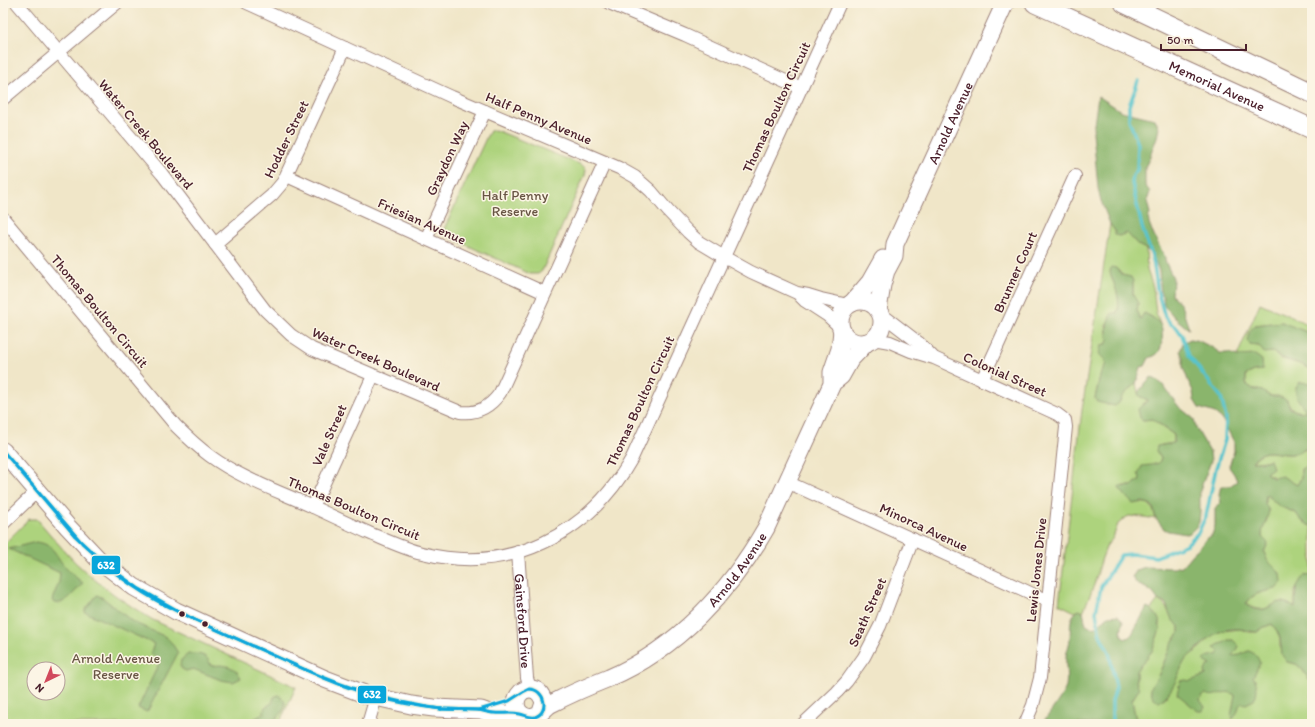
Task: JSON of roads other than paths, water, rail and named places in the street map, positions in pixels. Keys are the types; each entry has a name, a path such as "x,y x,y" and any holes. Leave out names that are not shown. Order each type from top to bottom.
{"main road":[{"name":"Memorial Avenue","path":"1035,3 1312,129"},
{"path":"1124,3 1312,93"}],"street":[{"name":"Water Creek Boulevard","path":"17,3 162,174 265,310 286,331 312,349 460,412 473,412 486,407 492,403 500,393 605,162"},
{"path":"3,99 117,3"},
{"name":"Half Penny Avenue","path":"247,3 485,111 627,172 651,191 668,211 699,242 724,257 751,272 797,293 808,294 828,301 850,304"},
{"path":"609,3 685,35 801,88"},
{"name":"Thomas Boulton Circuit","path":"3,218 187,437 224,466 390,542 422,553 438,557 472,559 489,558 518,552 538,545 567,530 593,510 615,486 632,458 840,3"},
{"name":"Arnold Avenue","path":"879,311 882,285 886,271 894,256 895,244 1005,3"},
{"name":"Hodder Street","path":"215,244 272,195 287,176 345,48"},
{"name":"Graydon Way","path":"426,239 485,111"},
{"name":"Friesian Avenue","path":"287,176 545,293"},
{"name":"Brunner Court","path":"982,380 1075,176"},
{"name":"Arnold Avenue","path":"850,304 870,282 886,253 895,244"},
{"name":"Half Penny Avenue","path":"797,293 805,301 828,316 841,330"},
{"path":"858,301 866,302 873,305 879,311 882,320 881,327 878,334 870,341 860,343 852,342 846,338 841,330 840,317 843,310 850,304 858,301"},
{"name":"Colonial Street","path":"879,311 919,343 934,358"},
{"name":"Arnold Avenue","path":"832,384 832,372 838,356 841,330"},
{"name":"Arnold Avenue","path":"3,451 68,528 99,560 134,587 176,611 325,679 346,688 376,697 411,705 434,708 482,710 492,714 531,717 549,705 572,693 614,676 634,665 672,640 708,608 753,549 766,528 832,384 841,376 850,360 870,341"},
{"name":"Colonial Street","path":"870,341 890,342 911,351 934,358 1063,418"},
{"name":"Vale Street","path":"313,507 373,376"},
{"name":"Lewis Jones Drive","path":"1024,724 1037,692 1066,427 1063,418"},
{"name":"Minorca Avenue","path":"787,482 1048,600"},
{"path":"3,524 37,491"},
{"name":"Seath Street","path":"804,724 847,681 864,657 880,626 913,539"},
{"name":"Gainsford Drive","path":"518,552 527,678 530,693"},
{"name":"Arnold Avenue","path":"482,710 530,693 548,694 560,691 572,693"},
{"path":"530,693 544,702 531,717 517,709 516,705 530,693"},
{"path":"368,724 376,697"}],"waterway":[{"path":"1110,724 1112,722 1112,701 1116,687 1109,652 1100,635 1096,612 1101,587 1121,555 1133,554 1156,557 1187,544 1198,533 1206,516 1216,468 1225,440 1226,418 1221,397 1189,356 1182,335 1165,317 1158,293 1153,259 1142,227 1132,183 1133,175 1137,170 1138,144 1129,120 1129,106 1138,81"}],"park label":[{"name":"Half Penny Reserve","path":"515,204"},
{"name":"Arnold Avenue Reserve","path":"116,666"}]}
